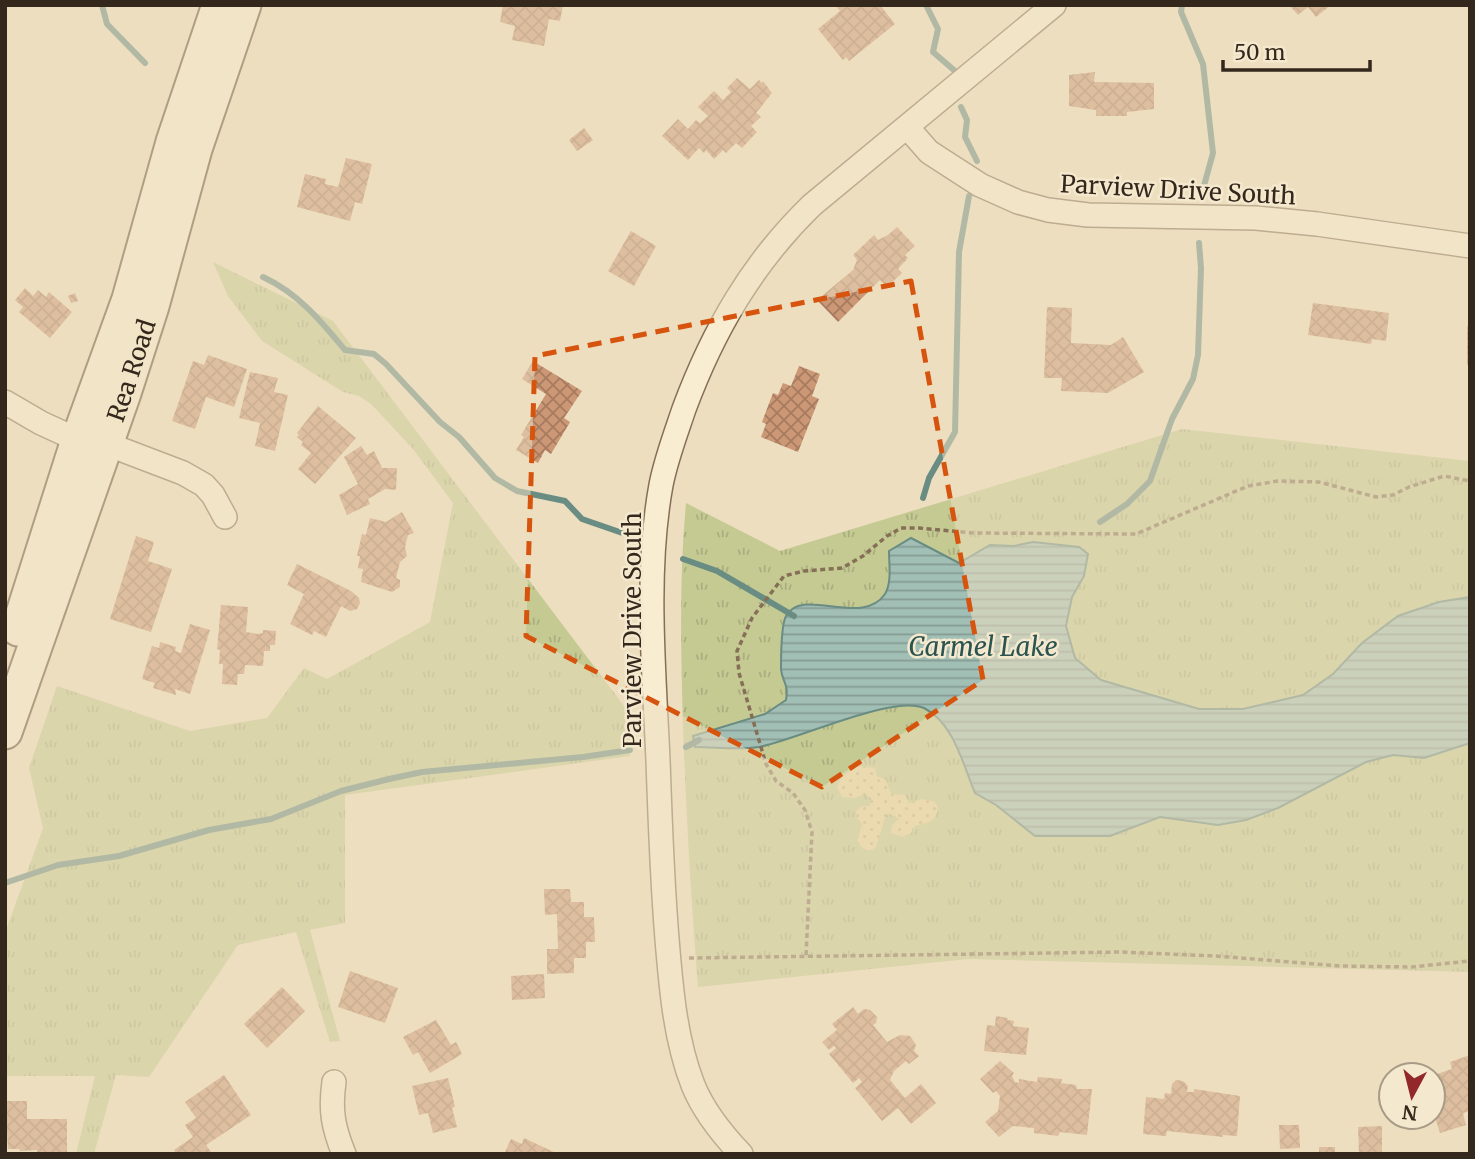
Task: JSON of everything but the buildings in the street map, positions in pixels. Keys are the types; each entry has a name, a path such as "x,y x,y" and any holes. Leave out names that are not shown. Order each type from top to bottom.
{"main road":[{"name":"Rea Road","path":"5,732 91,442 173,142 219,5"},
{"name":"Rea Road","path":"5,668 91,442 152,306 195,149 244,5"}],"street":[{"name":"Parview Drive South","path":"741,1154 713,1119 693,1085 683,1051 669,958 661,866 654,587 661,484 675,434 711,343 758,264 812,205 1055,5"},
{"name":"Parview Drive South","path":"907,127 929,152 980,185 1018,202 1048,210 1088,215 1207,216 1305,222 1470,246"},
{"path":"5,402 41,423 91,442 165,464 204,485 225,517"},
{"path":"334,1082 331,1100 333,1128 344,1154"}],"path":[{"path":"806,955 812,832 805,810 793,793 776,781 766,764 737,652 740,640 758,610 784,576 804,571 842,569 901,528 973,533 1136,534 1248,486 1288,481 1319,482 1376,497 1393,495 1444,476 1470,481"},
{"path":"669,958 1121,952 1340,966 1412,967 1470,961"}],"highlighted area":[{"path":"911,281 983,680 822,787 526,636 535,356"}],"green space":[{"path":"213,262 333,321 624,706 629,707 630,756 345,795 345,923 310,930 340,1041 330,1042 296,932 238,945 149,1077 116,1075 94,1154 76,1154 95,1076 5,1076 5,933 43,828 29,768 57,686 190,731 267,718 304,668 327,679 430,622 453,503 413,449 371,404 359,396 343,392 262,341 228,296"},
{"path":"1182,429 1470,461 1470,972 968,959 698,987 682,698 681,587 686,503 780,551"}],"sand":[{"path":"858,766 875,768 877,776 886,780 891,794 905,795 909,803 922,799 935,802 938,807 935,817 915,826 911,833 904,837 891,833 892,825 899,819 890,814 886,815 876,847 864,850 857,842 862,824 856,811 862,806 869,806 872,799 865,794 855,798 842,797 837,787 842,776"}],"water":[{"name":"Carmel Lake","path":"911,538 959,563 990,545 1014,546 1033,542 1079,547 1088,554 1084,576 1072,597 1066,626 1075,658 1101,680 1199,709 1243,709 1303,695 1333,674 1362,643 1398,616 1439,602 1470,597 1470,743 1424,758 1393,755 1366,762 1278,808 1246,820 1218,825 1160,817 1110,836 1035,836 996,805 975,793 950,734 934,715 924,708 910,705 868,712 759,747 695,747 693,736 765,714 786,700 787,690 781,669 782,634 784,620 794,608 818,605 862,608 875,603 885,594 889,584 889,551"}],"waterway":[{"path":"102,5 107,24 145,63"},
{"path":"926,5 938,29 933,52 955,71"},
{"path":"1182,5 1181,12 1203,64 1213,153 1202,193"},
{"path":"961,107 967,120 965,137 977,161"},
{"path":"923,498 929,478 955,432 959,252 969,196"},
{"path":"1100,522 1127,504 1150,481 1172,419 1193,379 1198,355 1201,268 1199,243"},
{"path":"263,277 298,299 345,350 374,354 386,364 440,422 459,437 495,478 517,491 565,501 582,519 634,537"},
{"path":"683,559 717,571 794,616"},
{"path":"686,747 699,740"},
{"path":"5,883 58,865 119,856 209,830 271,819 341,791 389,779 422,772 630,750"}]}
